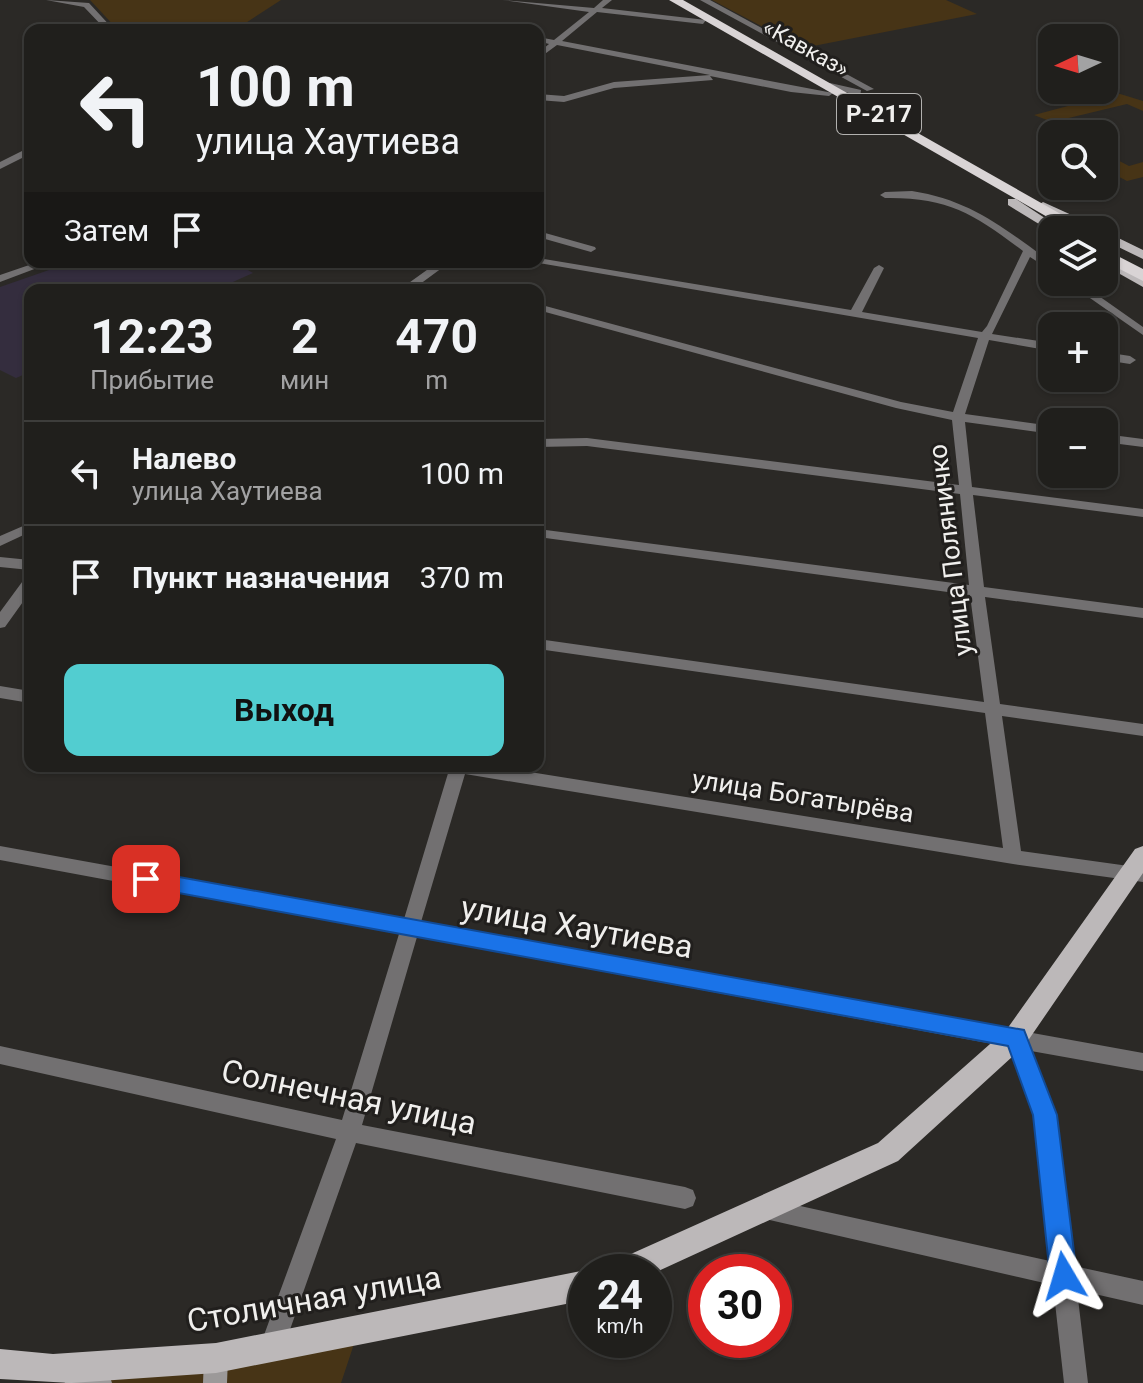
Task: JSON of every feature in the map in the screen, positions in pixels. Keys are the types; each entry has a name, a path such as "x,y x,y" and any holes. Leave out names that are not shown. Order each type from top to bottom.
{"highway":[{"name":"«Кавказ»","path":"663,0 679,16 703,22 809,87 829,89 862,104 1040,216"},
{"name":"«Кавказ»","path":"675,0 1015,198 1052,216"},
{"path":"1118,251 1143,265"},
{"path":"1118,263 1143,276"}],"main road":[{"name":"Р-217","path":"1015,198 1059,216"},
{"path":"1118,242 1143,255"},
{"path":"1118,266 1143,283"},
{"path":"663,1254 888,1152 1016,1037 1140,868"},
{"name":"Столичная улица","path":"0,1364 53,1369 215,1371 272,1346 568,1288"}],"street":[{"path":"50,0 84,3 104,24"},
{"path":"60,1 72,0"},
{"path":"506,0 679,16"},
{"path":"544,53 592,10 608,0"},
{"path":"704,0 870,89"},
{"path":"544,40 727,77 809,87"},
{"path":"544,97 564,99 614,85 727,77"},
{"path":"0,166 24,153"},
{"path":"885,195 925,195 968,207 1038,258"},
{"path":"544,236 591,249"},
{"name":"улица Поляничко","path":"1013,857 977,591 958,417 984,336 992,327 1028,251"},
{"path":"544,262 1038,345"},
{"path":"0,279 31,268"},
{"path":"414,284 436,268"},
{"path":"855,314 879,268"},
{"path":"1092,296 1143,332"},
{"path":"544,309 900,405 1038,428"},
{"path":"1118,358 1130,360"},
{"path":"1118,440 1143,443"},
{"path":"544,443 587,442 1143,513"},
{"path":"0,542 24,530"},
{"path":"544,537 1143,613"},
{"path":"0,562 24,564"},
{"path":"0,623 24,589"},
{"path":"544,645 1143,730"},
{"path":"0,692 24,696"},
{"path":"272,1346 349,1132 456,772"},
{"name":"улица Богатырёва","path":"495,772 1013,857 1140,868"},
{"name":"улица Хаутиева","path":"0,853 1143,1062"},
{"path":"1016,1037 1045,1115 1076,1383"},
{"name":"Солнечная улица","path":"0,1055 349,1132 685,1198"},
{"path":"763,1209 1143,1293"},
{"path":"53,1369 100,1383"}],"shaded area":[{"path":"90,0 281,0 244,24 112,24"},
{"path":"712,0 946,0 977,14 803,48"},
{"path":"1118,93 1143,101 1143,111 1127,104 1060,120 1047,120 1034,115 1076,104 1118,104"},
{"path":"1118,160 1129,166 1143,162 1143,177 1127,181 1118,176"},
{"path":"55,268 244,268 253,273 228,284 24,284 24,375 16,378 0,370 0,287"},
{"path":"359,1329 341,1383 100,1383 53,1369"}],"route":[{"path":"146,879 1016,1037 1045,1115 1064,1276"}]}
